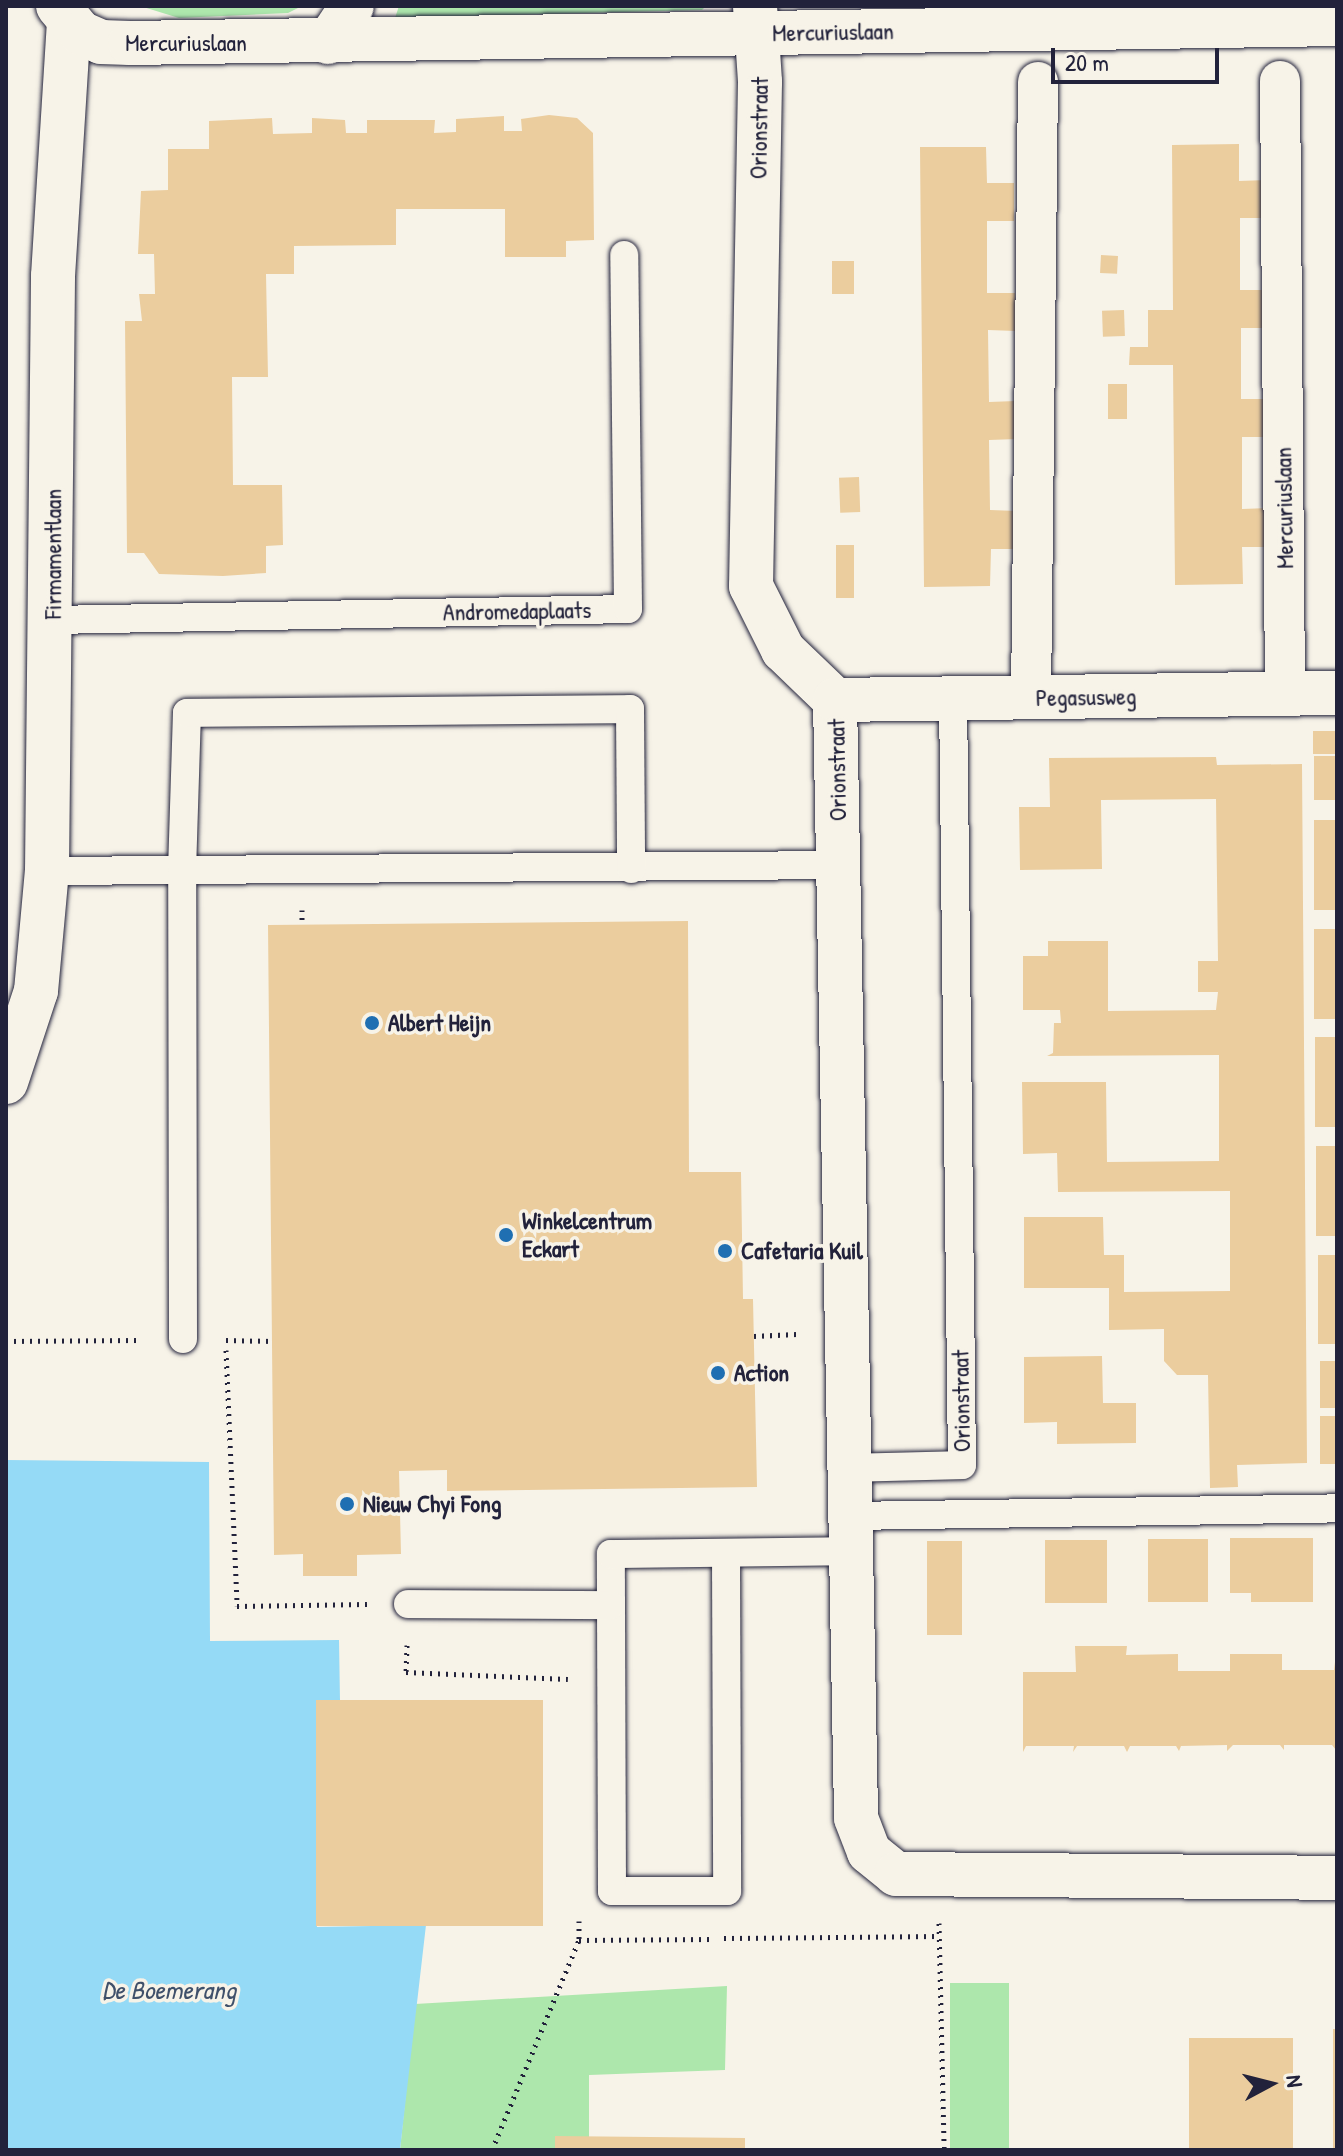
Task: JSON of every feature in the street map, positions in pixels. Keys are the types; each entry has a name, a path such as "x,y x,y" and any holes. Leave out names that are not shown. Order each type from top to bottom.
{"street":[{"path":"328,42 352,6"},
{"name":"Mercuriuslaan","path":"64,14 101,42 328,42 756,20 1337,24"},
{"name":"Firmamentlaan","path":"6,1082 36,991 47,871 52,620 53,260 64,14"},
{"name":"Orionstraat","path":"756,20 751,586 783,650 835,700 856,1818 869,1852 896,1874 1337,1878"},
{"name":"Mercuriuslaan","path":"1280,81 1285,694"},
{"path":"1031,698 1038,82"},
{"name":"Pegasusweg","path":"835,700 1337,693"}],"lane":[{"name":"Andromedaplaats","path":"52,620 628,609 624,255"},
{"name":"Orionstraat","path":"850,1468 962,1465 953,697"},
{"path":"183,1339 182,871 187,713 630,709 631,869"},
{"path":"47,871 631,869 839,865"},
{"path":"726,1554 727,1891 612,1891 611,1554 726,1554 850,1534 1337,1508"},
{"path":"408,1604 610,1605"}],"path":[{"path":"226,1340 237,1606 408,1604 406,1672 576,1679"},
{"path":"6,1341 272,1341"},
{"path":"939,1875 944,2150"},
{"path":"492,2150 579,1940 579,1909"},
{"path":"579,1940 939,1936"}],"green space":[{"path":"140,6 302,6 288,13 179,18"},
{"path":"399,6 706,6 702,10 395,18"},
{"path":"950,1983 1009,1983 1009,2150 950,2150"},
{"path":"727,1986 725,2070 589,2075 589,2150 400,2150 415,2004"}],"water":[{"name":"De Boemerang","path":"6,1460 209,1462 210,1641 339,1640 340,1701 316,1702 317,1927 426,1925 400,2150 6,2150"}],"building":[{"path":"549,115 577,118 593,133 594,240 566,241 566,257 505,257 505,209 396,209 396,245 294,246 294,274 266,274 268,377 232,377 233,485 282,485 283,545 266,546 266,573 223,576 159,574 144,553 127,553 125,321 142,321 139,294 155,294 154,254 138,254 141,191 168,190 168,149 209,149 209,121 272,118 273,134 312,133 312,118 345,120 346,133 367,133 367,120 435,120 434,133 456,132 456,119 504,116 504,131 522,131 521,119"},
{"path":"1239,144 1239,181 1267,180 1267,218 1240,218 1240,290 1268,290 1268,328 1241,328 1241,399 1268,399 1269,437 1242,437 1242,509 1269,508 1269,547 1242,547 1243,584 1175,585 1173,365 1129,365 1130,347 1148,347 1148,310 1173,310 1172,145"},
{"path":"920,147 986,147 987,183 1014,183 1014,221 987,221 987,293 1015,293 1016,331 988,330 989,402 1016,401 1017,439 989,440 990,510 1017,511 1017,549 991,549 990,586 924,587"},
{"path":"1101,255 1118,256 1117,274 1100,273"},
{"path":"832,261 854,261 854,294 832,294"},
{"path":"1124,310 1125,336 1103,337 1102,311"},
{"path":"1108,384 1127,384 1127,419 1108,419"},
{"path":"859,477 860,512 840,513 839,478"},
{"path":"836,545 854,545 854,598 836,598"},
{"path":"1313,731 1337,731 1337,754 1313,754"},
{"path":"1314,756 1336,756 1336,800 1314,800"},
{"path":"1216,757 1217,765 1302,764 1307,1463 1237,1465 1238,1487 1210,1488 1208,1375 1177,1375 1164,1361 1164,1329 1109,1330 1109,1288 1024,1288 1024,1217 1103,1217 1104,1255 1124,1255 1124,1292 1230,1291 1230,1191 1058,1192 1057,1153 1023,1154 1022,1082 1106,1082 1107,1162 1219,1161 1219,1055 1047,1056 1053,1053 1054,1023 1061,1023 1060,1010 1023,1010 1023,956 1048,956 1048,941 1108,941 1108,1011 1216,1010 1218,992 1198,992 1198,961 1218,961 1216,799 1101,800 1102,869 1020,870 1019,807 1050,807 1049,758"},
{"path":"1314,820 1337,820 1337,910 1314,910"},
{"name":"Winkelcentrum Eckart","path":"688,921 689,1172 741,1172 743,1299 753,1299 757,1487 447,1491 447,1470 399,1471 401,1554 357,1555 357,1576 303,1576 303,1554 274,1555 268,925"},
{"path":"1314,929 1337,929 1337,1019 1314,1019"},
{"path":"1315,1037 1337,1037 1337,1127 1315,1127"},
{"path":"1316,1146 1337,1146 1337,1236 1316,1236"},
{"path":"1318,1255 1337,1255 1337,1344 1318,1344"},
{"path":"1102,1356 1103,1403 1136,1403 1136,1443 1057,1444 1057,1422 1024,1423 1024,1357"},
{"path":"1320,1361 1337,1361 1337,1408 1320,1408"},
{"path":"1320,1416 1337,1416 1337,1464 1320,1464"},
{"path":"1230,1538 1313,1538 1313,1602 1251,1602 1251,1593 1230,1593"},
{"path":"1148,1539 1208,1539 1208,1602 1148,1602"},
{"path":"1045,1540 1107,1540 1107,1603 1045,1603"},
{"path":"927,1541 962,1541 962,1635 927,1635"},
{"path":"1075,1646 1127,1646 1126,1655 1178,1654 1178,1671 1230,1671 1230,1654 1282,1654 1282,1670 1334,1670 1337,1646 1336,1750 1332,1745 1284,1745 1284,1750 1280,1745 1233,1745 1227,1751 1227,1745 1181,1746 1179,1751 1176,1746 1130,1746 1127,1752 1124,1746 1077,1746 1073,1752 1074,1746 1026,1746 1023,1752 1023,1672 1076,1672"},
{"path":"316,1700 543,1700 543,1926 316,1926"},
{"path":"1333,2029 1337,2029 1337,2150 1333,2150"},
{"path":"1189,2038 1293,2038 1293,2150 1189,2150"},
{"path":"555,2136 745,2138 745,2150 555,2150"}],"place":[{"name":"Albert Heijn","path":"372,1023"},
{"name":"Winkelcentrum Eckart","path":"506,1235"},
{"name":"Cafetaria Kuil","path":"725,1251"},
{"name":"Action","path":"718,1373"},
{"name":"Nieuw Chyi Fong","path":"347,1504"}]}
